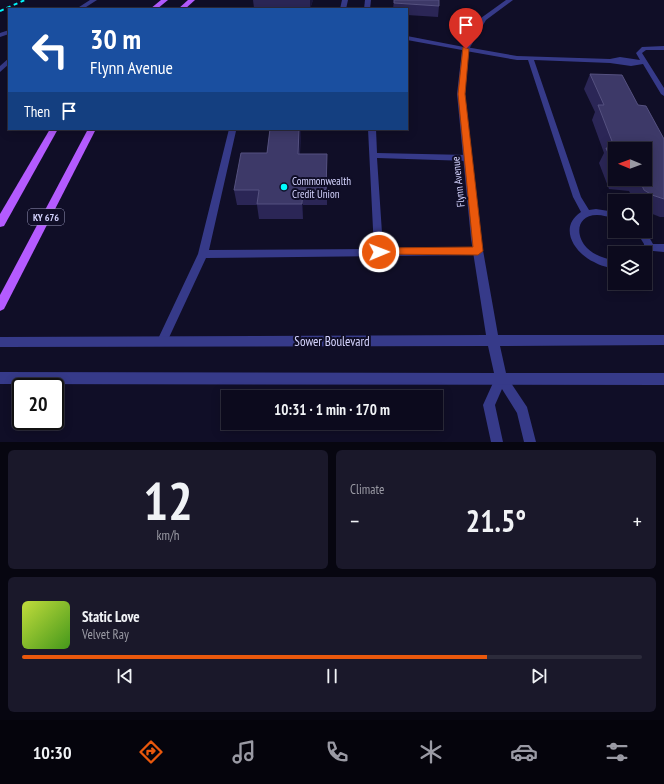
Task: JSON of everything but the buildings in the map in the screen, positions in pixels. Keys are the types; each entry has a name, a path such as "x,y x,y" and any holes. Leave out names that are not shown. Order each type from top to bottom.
{"main road":[{"path":"154,8 164,0"},
{"path":"182,8 192,0"},
{"path":"0,223 53,130"},
{"name":"KY 676","path":"0,306 91,130"}],"street":[{"name":"Flynn Avenue","path":"501,378 493,341 478,251 461,94 466,49 483,18 510,0"},
{"path":"408,38 466,49"},
{"name":"Sower Boulevard","path":"0,342 664,340"},
{"path":"0,378 664,379"}],"lane":[{"path":"81,8 94,0"},
{"path":"664,48 644,48 639,53 664,94"},
{"path":"466,49 517,58 610,61 631,64 644,62"},
{"path":"530,58 577,197 587,214"},
{"path":"0,70 8,61"},
{"path":"162,341 203,254 234,130"},
{"path":"372,130 379,252"},
{"path":"374,156 468,158"},
{"path":"608,214 597,212 587,214 579,218 574,224 572,232 576,242 583,251 594,259 608,263"},
{"path":"652,247 664,248"},
{"path":"203,254 478,251"},
{"path":"496,442 489,405 501,378"},
{"path":"501,378 523,411 530,442"}],"railway":[{"path":"0,11 25,0"}],"place":[{"name":"Commonwealth Credit Union","path":"284,187"}],"route":[{"path":"379,252 478,251 461,94 466,49"}]}
